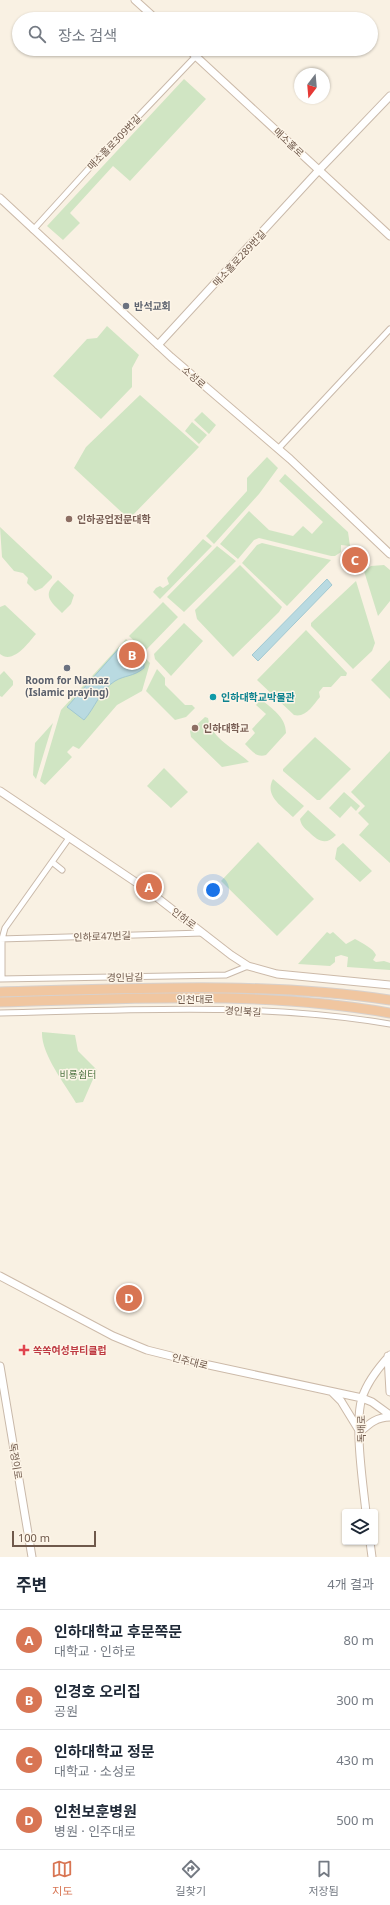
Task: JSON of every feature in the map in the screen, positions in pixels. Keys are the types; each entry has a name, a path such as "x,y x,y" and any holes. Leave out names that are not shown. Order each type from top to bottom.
{"highway":[{"name":"인천대로","path":"0,992 199,988 276,990 390,1000"},
{"name":"인천대로","path":"0,1002 206,998 322,1004 390,1013"}],"main road":[{"path":"135,0 148,12"},
{"name":"매소홀로","path":"196,56 390,236"},
{"name":"매소홀로289번길","path":"158,345 319,170 390,96"},
{"name":"소성로","path":"0,198 158,345 278,449 390,554"},
{"name":"인하로","path":"0,791 146,889 204,932 231,955 248,966 277,974 390,985"},
{"name":"인주대로","path":"0,1276 113,1336 147,1350 195,1362 362,1398 372,1402 390,1416"},
{"path":"389,1355 390,1392"},
{"name":"독배로","path":"366,1509 360,1432 362,1398 372,1376 389,1355"},
{"name":"독정이로","path":"0,1366 32,1557"},
{"path":"331,1392 341,1401 360,1432 374,1420 380,1417 390,1416"},
{"path":"370,1545 372,1557"}],"street":[{"name":"매소홀로309번길","path":"33,230 92,165 196,56"},
{"path":"278,449 390,329"},
{"path":"1,979 1,939 6,928 69,838"},
{"path":"52,862 62,870"},
{"name":"인하로47번길","path":"1,939 204,932"},
{"name":"경인남길","path":"1,979 226,975 248,966"},
{"name":"경인북길","path":"0,1013 199,1008 298,1013 390,1024"}],"green space":[{"path":"184,79 206,99 130,181 113,166 70,213 80,223 63,240 47,226"},
{"path":"107,326 139,355 132,368 132,387 101,419 53,376 87,339 97,338"},
{"path":"140,395 199,447 129,519 74,468 86,447"},
{"path":"202,412 216,425 209,434 194,420"},
{"path":"192,422 207,435 199,444 185,431"},
{"path":"267,457 278,468 259,494 214,544 206,536 247,491 247,478"},
{"path":"285,474 348,532 350,546 341,545 341,552 335,556 331,556 259,538 254,540 238,559 220,544 249,511 269,530 293,536 303,526 312,534 323,522 279,481"},
{"path":"0,527 52,576 52,578 42,588 35,591 27,583 28,578 23,573 14,571 2,557"},
{"path":"203,539 212,546 160,599 153,592 160,586 163,588 169,584 167,578"},
{"path":"262,543 331,560 287,606 242,563 257,545"},
{"path":"217,546 236,561 184,612 167,597"},
{"path":"240,565 282,607 279,612 233,657 197,619 195,610"},
{"path":"384,565 390,570 390,601 378,616 364,571 371,566"},
{"path":"58,580 74,595 71,604 62,613 49,597 50,590"},
{"path":"356,581 375,643 372,651 353,669 311,626 311,623"},
{"path":"163,602 178,617 145,651 129,636"},
{"path":"5,605 36,634 25,647 10,657 5,657 0,654 0,607"},
{"path":"184,623 203,641 171,676 155,659 154,654"},
{"path":"306,630 347,673 346,676 341,676 331,687 323,687 319,692 320,697 306,713 302,715 294,715 257,680"},
{"path":"126,639 150,663 142,691 117,705 79,749 73,746 67,752 72,757 45,785 40,781 61,710"},
{"path":"390,660 390,699 371,680"},
{"path":"157,669 165,678 165,685 185,705 192,705 195,708 186,717 175,720 146,691"},
{"path":"4,671 13,681 13,685 2,697 0,696 0,675"},
{"path":"261,699 274,710 284,722 286,733 266,755 262,756 254,753 245,744 255,733 252,729 266,714 256,705"},
{"path":"205,717 208,718 210,725 219,738 249,762 222,767 191,737 190,731"},
{"path":"53,723 36,779 33,775 35,743"},
{"path":"315,737 351,769 320,800 317,800 283,771 283,769"},
{"path":"390,751 390,863 359,835 369,824 358,813 365,806 351,792"},
{"path":"164,768 188,792 171,808 147,786"},
{"path":"273,779 304,806 293,817 279,805 272,796 271,785"},
{"path":"344,792 360,806 356,811 351,806 340,818 329,808"},
{"path":"308,810 336,835 329,840 322,841 312,835 303,826 300,819"},
{"path":"258,842 314,899 277,936 221,881"},
{"path":"343,843 372,871 360,882 335,859 337,848"},
{"path":"327,932 330,934 333,932 346,944 355,939 364,944 376,955 373,960 376,962 384,961 390,963 390,970 347,967 348,957 341,955 335,957 335,962 330,966 298,964"},
{"name":"비룡쉼터","path":"42,1032 75,1035 78,1051 97,1070 83,1102 76,1103 54,1069 45,1050"}],"water":[{"path":"327,579 332,585 258,661 252,655"},
{"path":"127,643 144,659 144,668 136,673 115,681 105,689 84,720 67,707 122,645"}],"place":[{"name":"반석교회","path":"126,306"},
{"name":"인하공업전문대학","path":"69,519"},
{"name":"인하대학교 정문","path":"355,560"},
{"name":"인경호 오리집","path":"132,655"},
{"name":"Room for Namaz (Islamic praying)","path":"67,668"},
{"name":"인하대학교박물관","path":"213,697"},
{"name":"인하대학교","path":"195,728"},
{"name":"인하대학교 후문쪽문","path":"149,887"},
{"name":"인천보훈병원","path":"129,1298"},
{"name":"쏙쏙여성뷰티클럽","path":"24,1350"}]}
